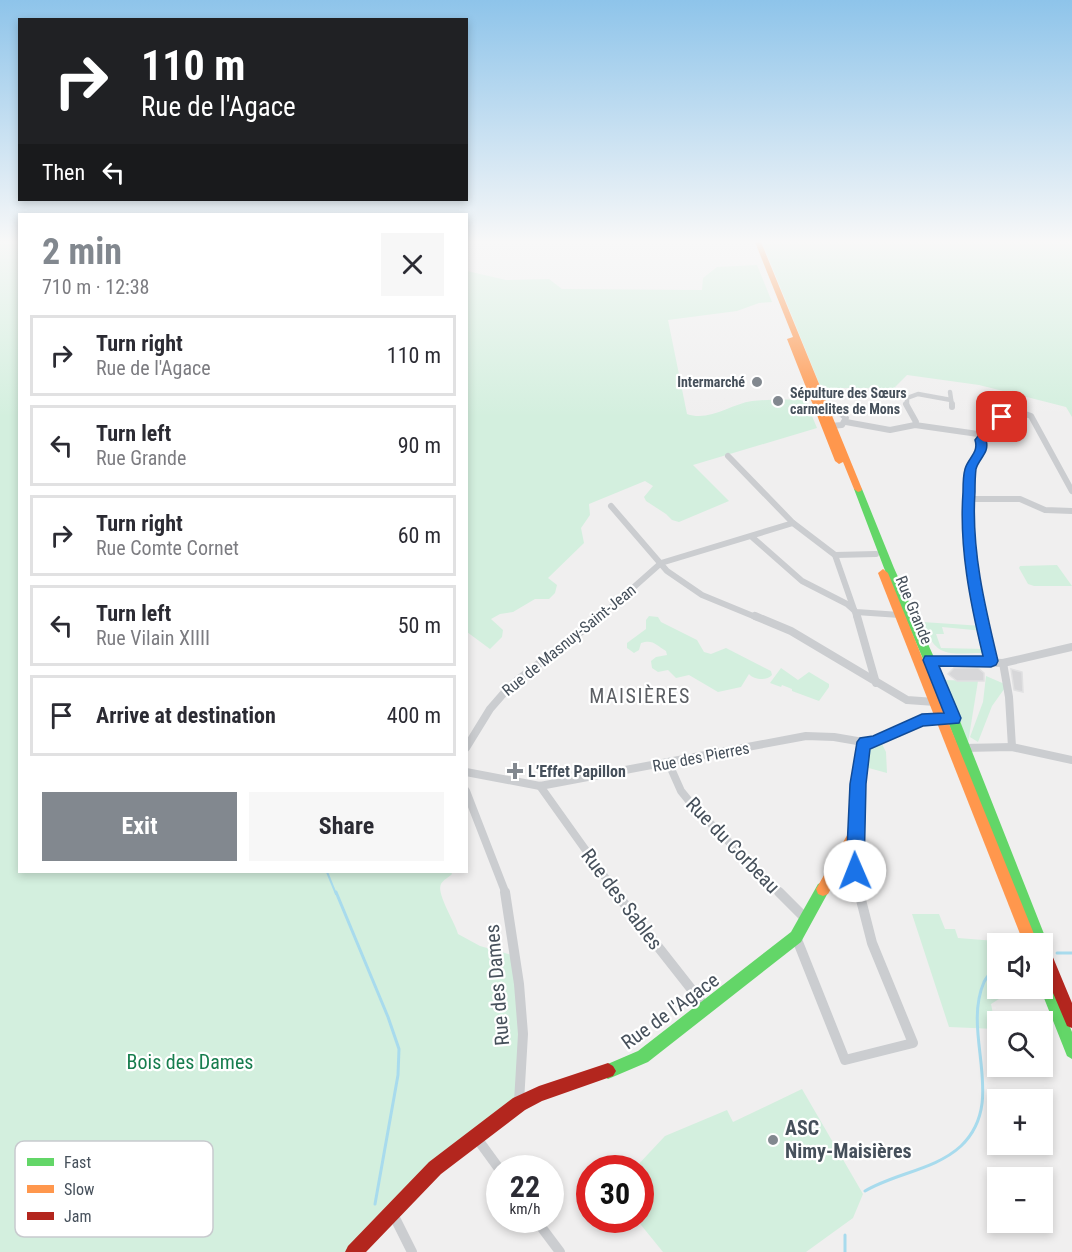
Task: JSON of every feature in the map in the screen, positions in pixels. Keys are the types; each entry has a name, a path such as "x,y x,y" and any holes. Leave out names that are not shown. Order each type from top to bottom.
{"main road":[{"name":"Rue Grande","path":"776,300 930,660 1037,933"},
{"name":"Rue Grande","path":"782,300 827,409 828,424 876,554 1027,933"},
{"name":"Rue de l'Agace","path":"519,1104 539,1094 635,1061 666,1042 796,937 855,833 861,752 865,743"},
{"path":"1053,975 1072,1021"},
{"path":"1052,999 1072,1051"},
{"path":"354,1252 435,1168 519,1104"}],"street":[{"path":"915,425 916,422 905,402 908,398 918,394 951,403 950,392"},
{"path":"991,661 977,603 968,536 970,472 972,464 980,453 982,446 980,440 1002,417 1012,393"},
{"path":"1006,407 1031,416 1072,491"},
{"path":"827,409 842,413 846,422"},
{"path":"828,424 846,422 890,430 915,425 985,435"},
{"path":"728,456 794,523 835,555 856,612 876,683"},
{"path":"969,499 1020,499 1045,510 1072,511"},
{"path":"611,506 667,571 702,595 786,628 907,700 947,702"},
{"name":"Rue de Masnuy-Saint-Jean","path":"468,745 490,709 510,686 588,628 661,563 794,523"},
{"path":"752,537 802,581 846,604 856,612 900,615"},
{"path":"835,555 876,554"},
{"path":"917,659 1003,663 1072,647"},
{"path":"1003,663 1009,698 1012,747"},
{"path":"865,743 874,742 922,720 953,718"},
{"name":"Rue des Pierres","path":"468,772 540,786 669,764 806,736 834,737 865,743"},
{"path":"963,748 1012,747 1072,760"},
{"name":"Rue du Corbeau","path":"669,764 681,791 694,807 806,919"},
{"name":"Rue des Sables","path":"540,786 623,903 707,1009"},
{"name":"Rue des Dames","path":"468,796 505,888 519,984 523,1034 519,1104"},
{"name":"Rue de l'Agace","path":"796,937 845,1059 913,1043 866,923 855,871 855,833"},
{"path":"476,1137 489,1155"},
{"path":"392,1213 412,1252"},
{"path":"546,1233 560,1252"}],"green space":[{"name":"Bois des Dames","path":"0,300 18,300 18,873 452,873 441,884 440,889 458,934 480,946 515,956 519,984 519,1104 456,1152 354,1252 0,1252"},
{"path":"468,300 771,300 737,311 668,320 687,414 703,416 752,401 805,399 817,428 693,465 729,501 679,522 672,520 646,501 644,497 653,486 645,481 589,504 590,515 581,528 584,543 548,578 557,585 555,593 549,599 535,599 513,612 500,614 491,619 503,630 502,637 490,649 468,633"},
{"path":"786,300 1072,300 1072,417 1066,407 979,385 907,375 894,388 821,388"},
{"path":"1057,565 1072,586 1028,584 1019,568 1020,566"},
{"path":"649,616 658,617 661,622 697,640 704,652 711,654 726,648 771,671 772,675 760,679 749,674 741,687 718,692 689,675 676,678 668,670 658,672 652,668 651,661 656,657 667,655 666,651 649,642 641,643 639,650 634,653 627,648 627,643 646,629 646,620"},
{"path":"922,622 983,626 984,631 942,627 944,634 936,634 941,648 984,649 984,653 961,654 939,649 927,634"},
{"path":"781,668 798,680 809,672 829,684 829,687 819,701 782,685 781,687 770,683"},
{"path":"986,676 1007,685 992,706 978,742 970,737 983,702"},
{"path":"944,680 978,681 968,743"},
{"path":"882,744 886,752 887,773 865,767 867,751"},
{"path":"912,914 939,914 945,929 955,929 958,938 987,940 987,999 999,999 991,1004 992,1011 987,1011 987,1029 949,1027"},
{"name":"ASC Nimy-Maisières","path":"802,1089 863,1194 853,1218 806,1252 663,1252 648,1233 654,1233 654,1155 647,1155 665,1136 727,1110 733,1122"}],"building":[{"path":"954,668 978,668 984,673 984,681 957,681 948,674"},
{"path":"1011,669 1022,672 1023,692 1014,690"}],"waterway":[{"path":"327,873 336,894"},
{"path":"336,892 399,1049 398,1075 375,1204"},
{"path":"1057,953 1072,953"},
{"path":"865,1191 939,1161 961,1146 975,1128 981,1109 983,1088 977,1024 978,1002 987,977"},
{"path":"845,1235 845,1252"}],"traffic: fast":[{"path":"858,489 889,568 935,673 1037,933"},
{"path":"608,1071 643,1057 796,937 823,889"},
{"path":"1052,999 1072,1051"}],"traffic: slow":[{"path":"782,300 858,489"},
{"path":"791,339 839,461"},
{"path":"883,573 1027,933"},
{"path":"823,889 855,833 861,752 865,743"}],"traffic: jam":[{"path":"1053,975 1072,1021"},
{"path":"354,1252 435,1168 519,1104 539,1094 608,1071"}],"place":[{"name":"Intermarché","path":"757,382"},
{"name":"Sépulture des Sœurs carmelites de Mons","path":"778,401"},
{"name":"L’Effet Papillon","path":"515,771"},
{"name":"ASC Nimy-Maisières","path":"773,1140"}],"district":[{"name":"MAISIÈRES","path":"640,696"}],"route":[{"path":"855,871 854,853 862,747 865,743 874,742 922,720 953,718 930,660 991,661 977,603 967,516 972,475 970,472 972,464 980,453 982,446 980,440 1002,417"}]}
